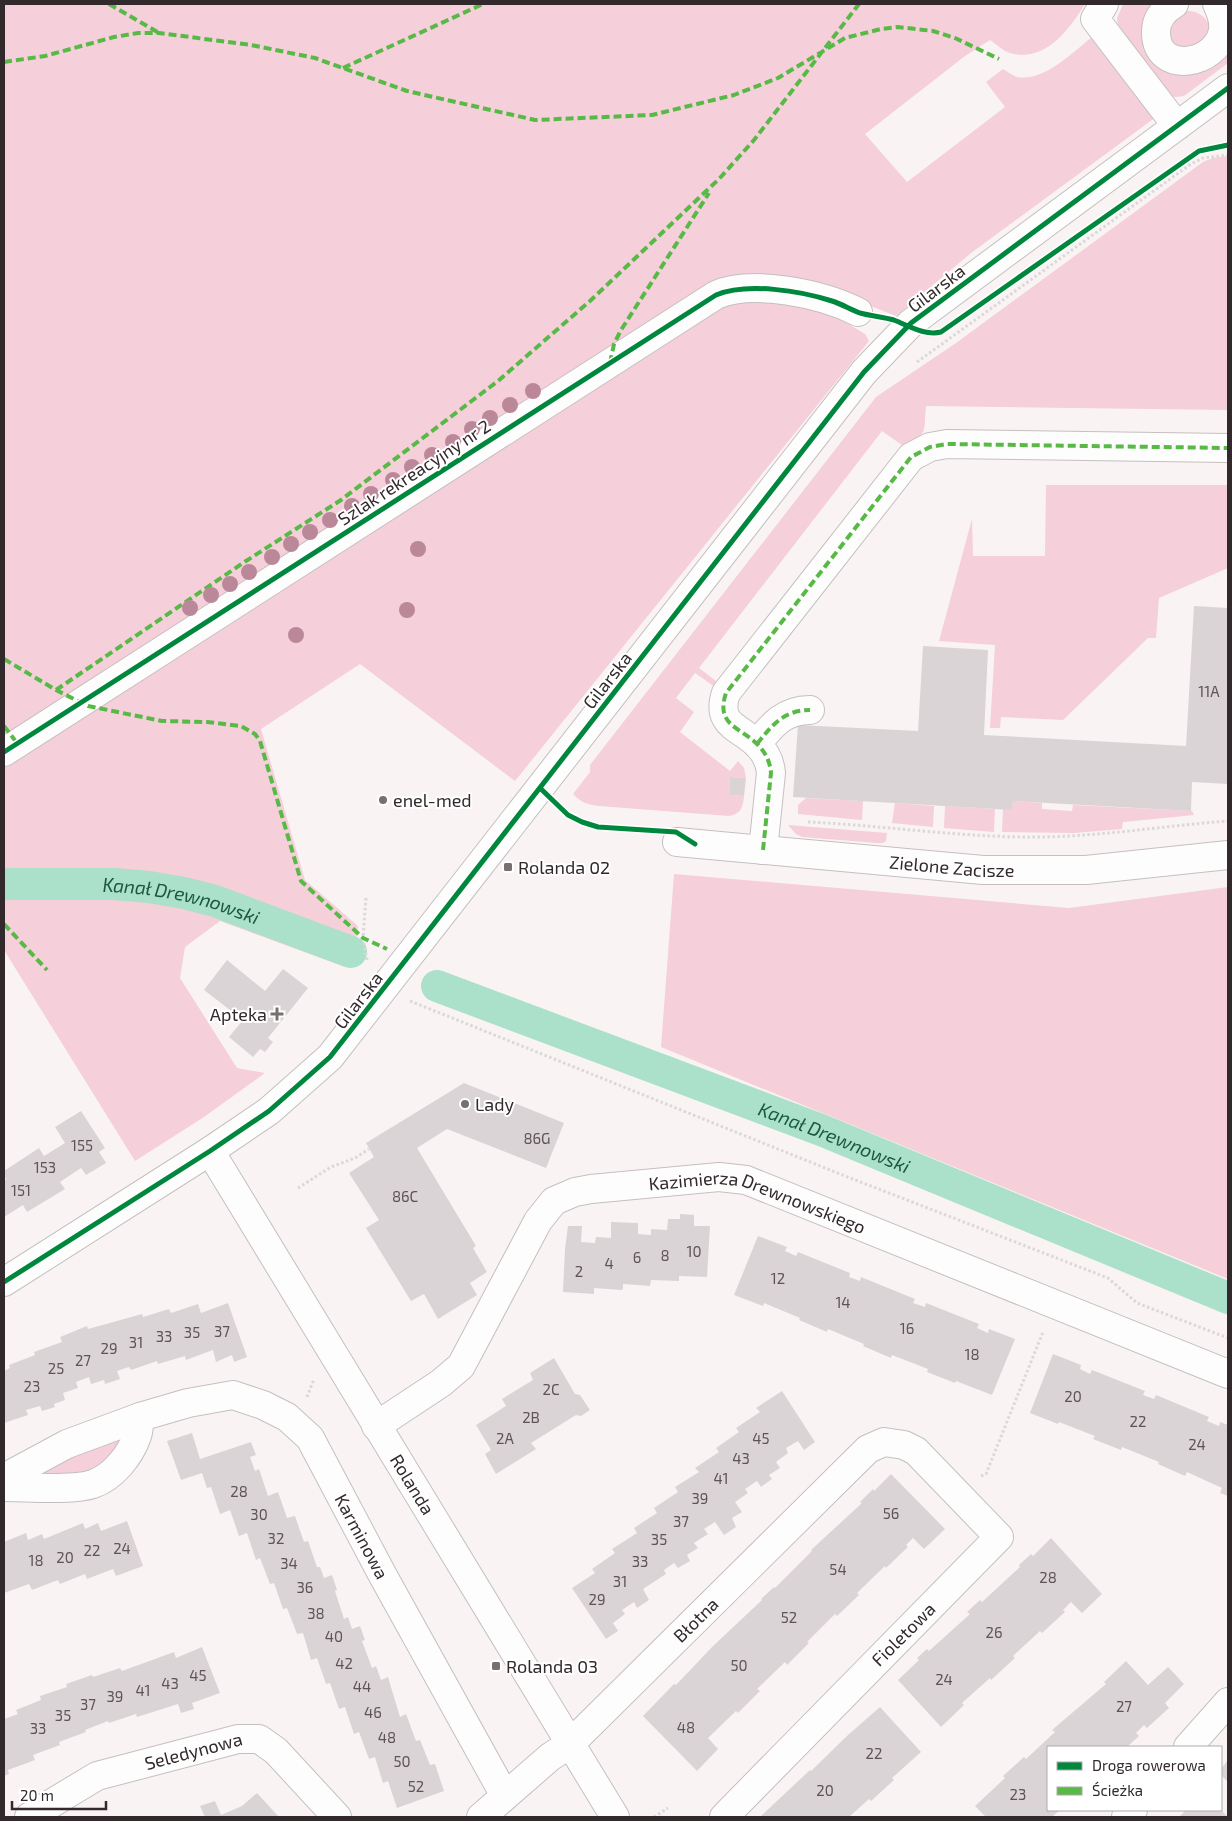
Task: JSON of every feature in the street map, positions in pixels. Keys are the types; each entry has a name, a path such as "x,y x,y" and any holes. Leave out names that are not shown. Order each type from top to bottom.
{"street":[{"path":"1104,4 1094,19 1177,126"},
{"path":"1174,4 1160,16 1156,29 1156,40 1161,52 1167,57 1178,61 1195,60 1216,46 1221,39 1224,29 1222,14 1217,4"},
{"name":"Gilarska","path":"4,1282 210,1151 269,1111 330,1057 864,372 911,323 1228,88"},
{"name":"Szlak rekreacyjny nr 2","path":"4,752 716,295 732,290 747,289 800,292 835,302 858,312"},
{"path":"763,850 771,773 766,756 757,744 728,723 723,707 726,694 906,462 918,453 947,444 1228,448"},
{"path":"757,744 772,725 781,718 793,712 810,710"},
{"name":"Zielone Zacisze","path":"677,842 984,870 1038,871 1115,868 1228,855"},
{"name":"Rolanda","path":"210,1151 615,1817"},
{"name":"Kazimierza Drewnowskiego","path":"376,1426 441,1383 462,1366 538,1221 554,1201 575,1192 591,1189 719,1177 746,1180 1228,1374"},
{"name":"Karminowa","path":"4,1478 67,1444 140,1417 188,1403 233,1395 263,1405 287,1417 310,1438 382,1574 505,1796"},
{"path":"4,1487 66,1487 93,1484 111,1474 127,1457 137,1436 140,1417"},
{"name":"Błotna","path":"481,1817 550,1757 570,1744 868,1449 884,1442 904,1445 916,1451"},
{"name":"Fioletowa","path":"724,1817 1000,1536 916,1451"},
{"path":"1189,1746 1228,1702"},
{"name":"Seledynowa","path":"29,1817 97,1776 238,1739 258,1739 276,1751 338,1817"}],"path":[{"path":"913,362 918,362 1191,164 1203,158 1228,155"},
{"path":"767,820 862,824 976,836 1059,836 1228,821"},
{"path":"366,898 363,938 367,963"},
{"path":"402,998 840,1174 1108,1278 1137,1303 1228,1338"},
{"path":"298,1188 331,1167 355,1158 370,1149"},
{"path":"979,1477 986,1474 1045,1326"},
{"path":"654,1817 668,1808"}],"shaded area":[{"path":"4,4 1085,4 1063,34 1045,49 1023,55 1010,53 990,40 965,56 865,134 907,182 1005,107 986,82 1003,69 1017,77 1037,75 1067,58 1092,37 1156,117 971,253 896,316 819,286 748,282 4,742"},
{"path":"1123,4 1157,4 1149,50 1228,49 1228,63 1184,96 1170,96 1118,30 1117,18"},
{"path":"1185,11 1200,15 1210,27 1207,39 1179,52 1164,33 1165,28"},
{"path":"1228,156 1228,410 926,406 923,431 917,438 902,445 882,431 699,668 716,681 715,685 712,685 695,673 676,698 694,712 680,732 730,771 738,761 744,768 746,778 730,777 729,795 744,796 739,812 729,816 599,806 584,803 573,794 590,772 590,765 876,397 956,343 1203,162 1213,158"},
{"path":"737,297 827,311 865,334 869,341 515,781 360,664 261,729 305,880 358,926 355,950 345,967 220,921 185,947 180,978 237,1068 265,1073 204,1117 135,1161 4,950 4,761"},
{"path":"1046,485 1228,485 1228,568 1159,598 1156,638 1148,638 1063,720 1001,717 1000,728 990,728 995,645 939,641 972,519 973,556 1045,556"},
{"path":"806,798 863,801 862,820 798,814 798,805"},
{"path":"1013,801 1042,803 1042,809 1072,811 1073,805 1192,811 1194,815 1123,822 1122,829 1074,833 1002,832 1003,809 1012,810"},
{"path":"895,803 934,806 933,827 892,823"},
{"path":"945,806 995,809 994,832 944,828"},
{"path":"788,825 887,833 886,841 883,843 802,837 796,834"},
{"path":"674,874 1069,908 1228,887 1228,1279 661,1047"},
{"path":"115,1438 122,1441 116,1458 88,1474 45,1477 45,1468"}],"building":[{"path":"1194,606 1228,608 1228,784 1192,782 1191,811 1013,801 1012,810 793,797 798,725 918,731 923,646 988,650 984,735 1186,746"},
{"path":"730,777 746,778 744,796 729,795"},
{"path":"227,960 265,991 283,969 308,988 268,1038 273,1042 265,1052 260,1049 253,1057 229,1037 243,1020 204,990"},
{"path":"464,1083 564,1123 546,1168 447,1129 417,1148 476,1246 473,1248 487,1272 470,1283 477,1295 438,1319 424,1294 411,1301 366,1228 379,1220 349,1173 374,1157 366,1143"},
{"path":"81,1111 105,1148 99,1152 106,1163 86,1175 81,1168 60,1182 65,1189 27,1212 23,1205 4,1217 4,1181 6,1179 4,1171 39,1148 44,1156 65,1143 55,1127"},
{"path":"680,1214 694,1215 694,1226 710,1226 707,1277 679,1276 679,1281 651,1280 650,1286 623,1284 623,1289 621,1290 594,1288 594,1294 563,1292 568,1226 582,1226 581,1242 595,1243 596,1237 611,1238 611,1222 638,1223 638,1234 651,1235 651,1229 667,1230 668,1219 680,1219"},
{"path":"758,1236 787,1247 785,1251 796,1256 798,1252 850,1273 849,1277 860,1281 861,1277 915,1299 913,1303 925,1307 926,1303 979,1324 977,1328 988,1333 989,1329 1015,1339 992,1395 927,1372 928,1369 892,1355 891,1358 863,1346 864,1344 828,1329 827,1332 764,1303 763,1306 734,1295"},
{"path":"228,1303 247,1357 234,1362 232,1355 216,1362 213,1350 186,1360 185,1356 158,1364 157,1361 131,1370 129,1367 117,1371 120,1379 105,1384 104,1380 91,1384 89,1377 76,1382 78,1388 63,1393 65,1400 54,1404 55,1407 42,1411 40,1406 26,1410 28,1415 4,1423 4,1371 10,1368 9,1365 35,1355 34,1352 62,1342 60,1337 87,1326 88,1329 142,1314 143,1317 169,1309 171,1313 198,1304 201,1313"},
{"path":"1053,1354 1081,1365 1080,1369 1090,1374 1092,1370 1145,1391 1143,1395 1154,1399 1156,1395 1209,1417 1207,1421 1219,1426 1220,1422 1228,1425 1228,1496 1220,1493 1222,1488 1187,1472 1185,1476 1158,1464 1159,1462 1122,1447 1121,1450 1093,1439 1095,1436 1030,1413"},
{"path":"554,1358 575,1394 580,1395 590,1410 581,1416 576,1415 531,1443 536,1449 496,1474 485,1454 491,1450 476,1425 506,1406 502,1399 533,1380 530,1373"},
{"path":"782,1391 815,1442 804,1450 798,1441 786,1448 788,1453 776,1462 780,1468 769,1475 772,1479 761,1487 757,1481 745,1489 748,1493 735,1502 742,1512 732,1518 736,1527 724,1535 715,1522 704,1529 708,1534 694,1543 698,1548 687,1555 690,1561 678,1568 674,1563 664,1570 666,1574 643,1589 649,1600 637,1608 634,1602 622,1610 625,1614 613,1623 618,1631 606,1639 572,1588 595,1573 592,1569 615,1553 612,1549 637,1533 634,1528 657,1513 654,1508 678,1492 675,1487 699,1472 695,1468 719,1452 716,1448 739,1432 736,1428 760,1412 756,1408"},
{"path":"192,1433 200,1459 251,1442 256,1455 250,1457 255,1471 259,1469 268,1496 278,1492 287,1518 295,1516 304,1542 308,1541 317,1567 320,1567 324,1578 332,1575 344,1619 348,1617 352,1629 360,1626 365,1640 362,1641 372,1668 376,1666 381,1680 388,1677 400,1717 406,1714 416,1741 420,1740 430,1765 435,1764 444,1791 397,1808 388,1781 383,1783 375,1757 369,1759 359,1732 354,1734 345,1707 339,1709 330,1683 326,1684 317,1658 311,1660 303,1633 297,1634 287,1608 283,1609 274,1583 270,1584 260,1558 256,1560 247,1533 239,1536 230,1510 220,1514 211,1487 207,1488 202,1473 181,1480 167,1441"},
{"path":"891,1474 945,1529 924,1549 913,1538 906,1545 908,1547 857,1593 859,1595 837,1616 835,1614 787,1665 785,1662 757,1689 760,1691 738,1713 736,1711 708,1738 718,1749 697,1771 643,1716 761,1599 775,1588 811,1550 862,1503 860,1502 873,1489 874,1491"},
{"path":"127,1521 143,1566 116,1576 113,1569 87,1579 85,1574 60,1584 58,1580 32,1590 29,1584 4,1593 4,1542 26,1533 28,1540 42,1534 44,1539 83,1523 85,1529 98,1523 101,1531"},
{"path":"1051,1538 1102,1594 1082,1613 1071,1602 1063,1610 1065,1612 1042,1633 1040,1631 1013,1656 1015,1658 962,1703 964,1705 941,1727 898,1680 919,1660 917,1658 927,1649 929,1651 970,1614 967,1612 980,1600 982,1602 1020,1567 1019,1565 1031,1554 1033,1556"},
{"path":"202,1647 220,1693 192,1703 194,1709 181,1713 178,1704 137,1717 136,1714 109,1723 108,1721 59,1742 60,1745 33,1755 35,1760 8,1770 9,1774 4,1776 4,1719 18,1714 16,1710 41,1700 40,1696 67,1687 66,1684 92,1675 93,1677 120,1668 122,1671 174,1652 176,1658"},
{"path":"1126,1661 1148,1685 1168,1667 1184,1684 1165,1703 1169,1708 1147,1728 1144,1725 1136,1733 1139,1736 1128,1746 1047,1746 1047,1811 1059,1811 1052,1817 986,1817 975,1806 1005,1778 1003,1776 1024,1757 1026,1759 1055,1732 1052,1730 1106,1684 1104,1682"},
{"path":"880,1707 921,1752 892,1778 894,1780 871,1801 869,1799 849,1817 760,1817 848,1735"},
{"path":"1228,1760 1228,1782 1222,1776 1222,1768"},
{"path":"257,1793 279,1817 205,1817 200,1806 215,1801 221,1815 242,1806"},
{"path":"1185,1811 1222,1811 1228,1817 1179,1817"}],"waterway":[{"name":"Kanał Drewnowski","path":"4,884 114,884 184,893 215,901 351,952"},
{"name":"Kanał Drewnowski","path":"437,986 821,1130 1228,1298"}],"marked path":[{"path":"109,4 159,33"},
{"path":"343,68 483,4"},
{"path":"56,690 246,561 341,500 498,381 590,301 719,179 754,140 859,4"},
{"path":"4,62 45,56 114,37 138,33 159,33 251,45 315,58 407,91 535,120 652,115 734,95 778,78 845,38 881,29 898,27 933,31 955,38 999,59"},
{"path":"610,363 614,344 621,330 709,193"},
{"path":"763,850 771,773 770,765 758,745 731,725 727,719 724,713 726,693 911,457 930,447 947,444 1228,448"},
{"path":"4,659 56,690 88,706 162,721 207,722 241,726 255,734 260,741 301,881 363,938 387,949"},
{"path":"757,744 779,720 793,713 810,710"},
{"path":"4,726 17,743"},
{"path":"4,924 47,970"}],"cycle path":[{"path":"4,1282 210,1151 269,1111 330,1057 864,372 911,323 1228,88"},
{"path":"4,752 716,295 743,289 790,291 832,301 860,313 894,320 923,332 941,332 1199,151 1228,145"},
{"path":"540,788 568,815 582,822 598,827 676,832 695,844"}],"place":[{"name":"enel-med","path":"383,800"},
{"name":"Rolanda 02","path":"508,867"},
{"name":"Apteka","path":"277,1014"},
{"name":"Lady","path":"465,1104"},
{"name":"Rolanda 03","path":"496,1666"}]}
